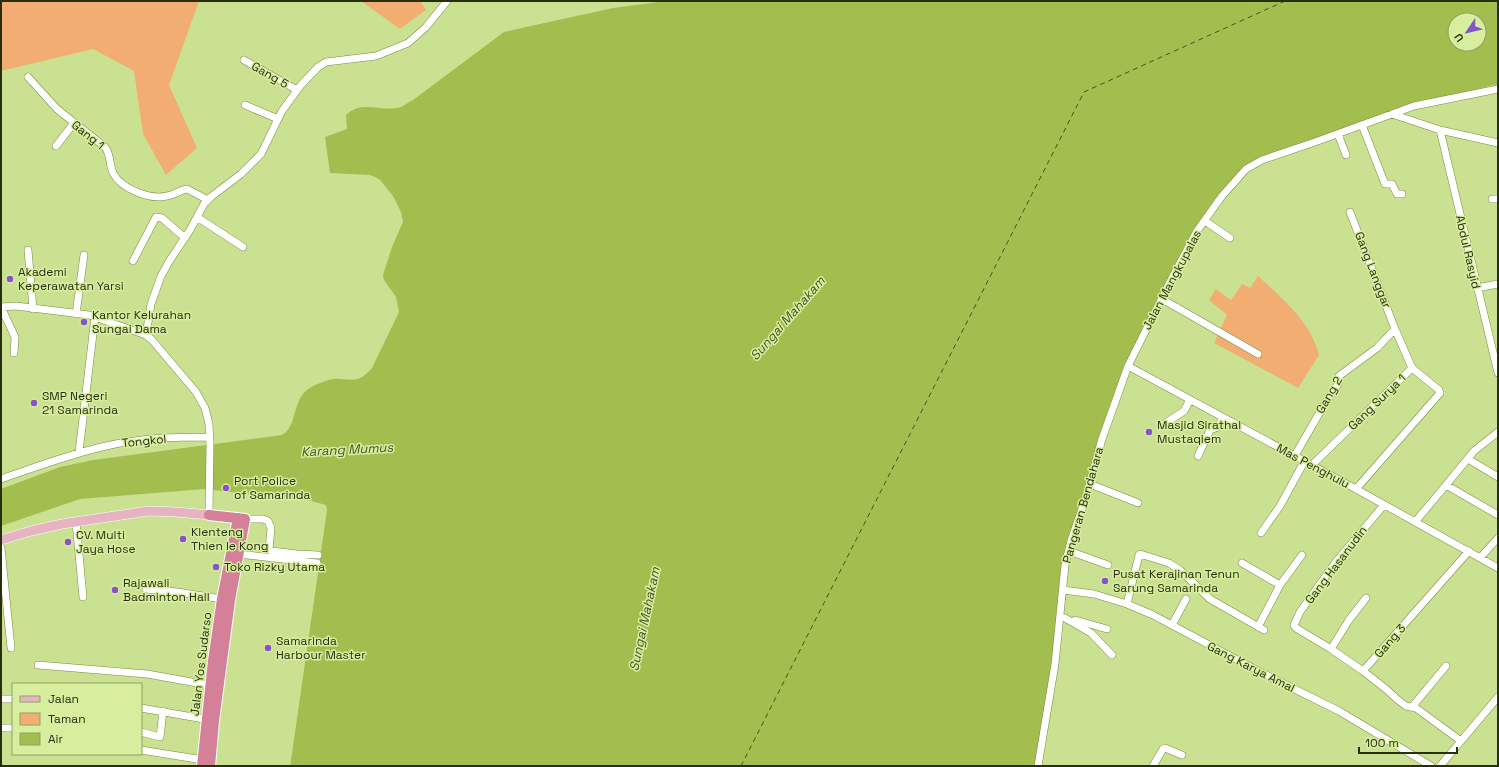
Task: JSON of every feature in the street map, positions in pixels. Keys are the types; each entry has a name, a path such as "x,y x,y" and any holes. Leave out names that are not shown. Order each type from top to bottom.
{"highway":[{"path":"209,515 241,518"},
{"name":"Jalan Yos Sudarso","path":"214,686 239,554 241,518"},
{"name":"Jalan Yos Sudarso","path":"205,764 222,599 241,518"}],"main road":[{"path":"1,540 31,531 76,522 148,512 176,512 209,515"}],"street":[{"path":"146,335 150,304 158,282 167,264 208,200 241,174 257,159 267,145 278,119 297,90 326,62 376,56 408,43 426,27 447,1"},
{"name":"Gang 5","path":"244,60 297,90"},
{"name":"Gang 1","path":"28,77 49,102 105,147 114,175 125,186 141,193 163,197 187,189 208,200"},
{"name":"Jalan Mangkupalas","path":"1128,366 1197,231 1222,196 1246,169 1255,163 1414,106 1498,89"},
{"path":"245,105 278,119"},
{"path":"1391,114 1440,130 1498,143"},
{"path":"56,146 74,123"},
{"path":"1362,125 1385,184 1392,184 1398,194 1402,194"},
{"name":"Abdul Rasyid","path":"1440,130 1498,373"},
{"path":"1338,134 1346,156"},
{"name":"Gang Langgar","path":"1350,212 1395,329"},
{"path":"133,261 156,216 162,218 185,238"},
{"path":"198,217 243,247"},
{"path":"1205,221 1230,238"},
{"path":"28,250 33,309"},
{"path":"76,314 84,255"},
{"path":"1477,288 1498,284"},
{"path":"1162,298 1258,354"},
{"path":"14,353 15,337 1,306 16,306 95,317 146,335 155,343 199,396 207,416 210,440 209,515"},
{"path":"79,452 95,317"},
{"name":"Gang Surya 1","path":"1261,533 1308,464 1412,368 1395,329"},
{"name":"Gang 2","path":"1294,457 1338,384 1339,376 1376,348 1395,329"},
{"path":"1490,343 1498,340"},
{"name":"Mas Penghulu","path":"1128,366 1221,422 1356,489 1498,568"},
{"name":"Pangeran Bendahara","path":"1038,766 1062,617 1065,565 1102,439 1128,366"},
{"path":"1356,489 1440,393 1439,390 1412,368"},
{"path":"1164,424 1180,414 1188,403"},
{"path":"1198,456 1210,430 1212,428 1217,428 1221,422"},
{"path":"1415,522 1474,451 1498,432"},
{"name":"Tongkol","path":"1,479 79,452 107,445 185,437 210,440"},
{"path":"1468,459 1498,477"},
{"path":"1090,484 1138,503"},
{"path":"1446,485 1498,514"},
{"name":"Gang Hasanudin","path":"1331,649 1296,628 1295,622 1300,612 1335,562 1384,505"},
{"path":"241,518 263,519 268,521 271,528 270,551 318,555"},
{"path":"76,522 83,597"},
{"path":"1480,558 1498,538"},
{"path":"1,548 12,648"},
{"path":"1069,551 1108,566"},
{"name":"Gang 3","path":"1364,671 1469,551"},
{"path":"239,554 317,563"},
{"path":"1127,604 1140,554 1169,563 1180,570 1210,599 1261,628 1280,585 1302,555"},
{"path":"1242,563 1280,585"},
{"path":"146,589 222,599"},
{"name":"Gang Karya Amal","path":"1063,590 1094,594 1127,604 1153,615 1262,673 1339,711 1431,766"},
{"path":"1366,598 1349,620 1331,649 1364,671 1406,706 1412,707 1461,741"},
{"path":"1172,625 1186,599"},
{"path":"1062,617 1108,629"},
{"path":"1062,617 1091,633 1112,655"},
{"path":"38,665 147,674 214,686"},
{"path":"1412,707 1446,666"},
{"path":"1440,766 1498,697"},
{"path":"1,699 12,698"},
{"path":"142,708 210,720"},
{"path":"142,732 160,737 162,712"},
{"path":"1,728 12,728"},
{"path":"1153,766 1165,748 1182,755"},
{"path":"142,750 205,764"}],"green space":[{"path":"1,1 199,1 169,85 197,148 166,175 143,134 134,71 93,49 1,71"},
{"path":"361,1 420,1 426,10 400,29"},
{"path":"1258,276 1286,302 1303,321 1315,343 1319,355 1298,388 1214,343 1227,315 1209,300 1216,289 1231,300 1242,284 1250,288"}],"water":[{"path":"666,1 1498,1 1498,84 1392,110 1333,134 1247,164 1200,223 1161,293 1117,388 1062,568 1054,655 1036,766 290,766 327,509 326,505 311,501 204,489 80,499 1,526 1,489 60,467 93,460 282,435 290,426 296,407 302,395 307,390 319,383 333,379 355,380 364,376 372,368 399,312 396,297 384,280 383,275 392,247 403,222 401,212 393,196 380,180 370,175 330,173 325,137 347,129 346,115 358,108 370,107 390,109 403,106 504,32 613,8"}],"pier":[{"path":"324,509 327,509 290,766 288,766"}],"ferry route":[{"path":"741,766 1084,92 1285,1"}],"place":[{"name":"Akademi Keperawatan Yarsi","path":"10,279"},
{"name":"Kantor Kelurahan Sungai Dama","path":"84,322"},
{"name":"SMP Negeri 21 Samarinda","path":"34,403"},
{"name":"Masjid Sirathal Mustaqiem","path":"1149,432"},
{"name":"Port Police of Samarinda","path":"226,488"},
{"name":"Klenteng Thien Ie Kong","path":"183,539"},
{"name":"CV. Multi Jaya Hose","path":"68,542"},
{"name":"Toko Rizky Utama","path":"216,567"},
{"name":"Pusat Kerajinan Tenun Sarung Samarinda","path":"1105,581"},
{"name":"Rajawali Badminton Hall","path":"115,590"},
{"name":"Samarinda Harbour Master","path":"268,648"}],"water label":[{"name":"Sungai Mahakam","path":"787,318"},
{"name":"Karang Mumus","path":"347,449"},
{"name":"Sungai Mahakam","path":"644,619"}]}
